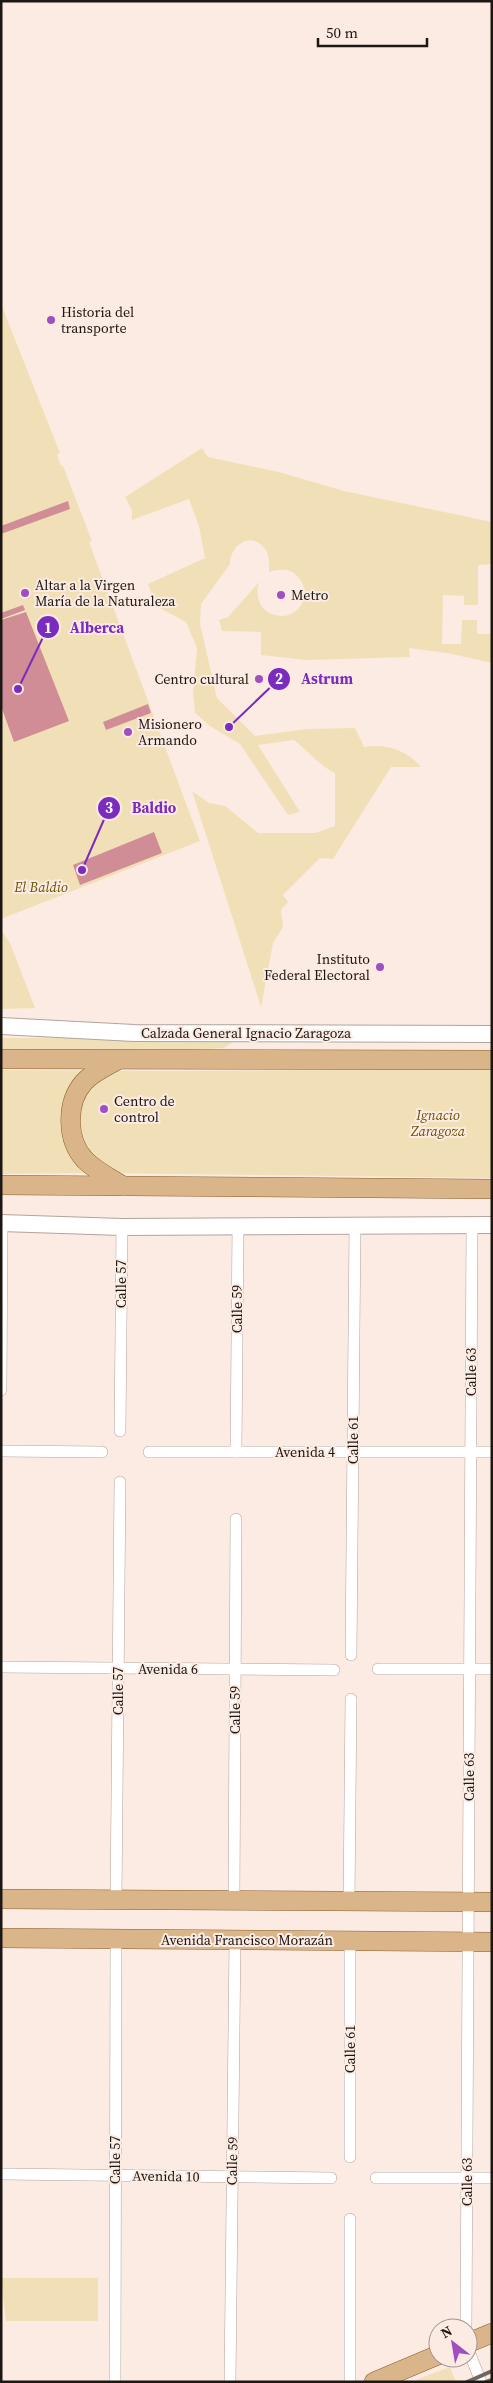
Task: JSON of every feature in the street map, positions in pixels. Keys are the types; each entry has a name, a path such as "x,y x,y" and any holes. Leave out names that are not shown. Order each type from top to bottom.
{"main road":[{"name":"Calzada General Ignacio Zaragoza","path":"1,1026 134,1033 492,1034"},
{"name":"Calzada General Ignacio Zaragoza","path":"1,1059 492,1060"},
{"path":"120,1059 96,1071 83,1083 74,1103 70,1129 84,1159 102,1174 124,1186"},
{"path":"1,1184 492,1189"},
{"path":"2,1223 122,1227 492,1225"},
{"path":"1,1899 492,1902"},
{"name":"Avenida Francisco Morazán","path":"1,1938 492,1942"},
{"path":"478,2339 492,2333"},
{"path":"374,2382 428,2359"}],"street":[{"path":"1,1390 2,1223"},
{"name":"Calle 61","path":"351,1655 355,1225"},
{"name":"Calle 63","path":"466,2318 472,1225"},
{"name":"Calle 59","path":"236,1452 238,1226"},
{"name":"Calle 57","path":"120,1431 122,1227"},
{"path":"1,1451 102,1452"},
{"name":"Avenida 4","path":"149,1452 492,1452"},
{"name":"Calle 57","path":"116,1900 120,1482"},
{"name":"Calle 59","path":"234,1901 236,1519"},
{"name":"Avenida 6","path":"1,1668 334,1670"},
{"path":"378,1669 492,1669"},
{"path":"349,1902 351,1699"},
{"name":"Calle 57","path":"115,2382 116,1939"},
{"name":"Calle 59","path":"230,2382 235,1940"},
{"name":"Calle 61","path":"350,1941 350,2157"},
{"name":"Avenida 10","path":"1,2174 331,2178"},
{"path":"376,2178 492,2178"},
{"path":"350,2219 350,2382"},
{"path":"475,2368 481,2382"}],"green space":[{"name":"El Baldio","path":"1,304 60,453 57,455 92,541 89,542 200,841 1,919"},
{"path":"202,448 208,457 279,472 344,491 492,522 492,564 478,565 478,605 464,605 464,596 443,595 442,644 461,644 462,620 477,620 477,634 492,634 492,663 447,653 409,648 410,657 306,660 261,655 261,632 222,631 219,620 228,617 259,582 258,595 261,605 268,612 276,616 286,616 301,606 304,590 301,581 292,572 281,570 269,572 267,551 260,543 254,541 248,540 238,546 231,557 230,564 201,604 200,624 217,698 255,736 307,729 355,728 364,747 380,746 395,749 409,756 421,767 391,767 333,859 320,858 283,895 288,902 281,910 283,927 273,943 261,1007 192,791 209,803 225,806 258,833 315,833 335,826 335,773 294,740 258,745 300,812 288,815 240,744 210,726 195,713 193,692 197,648 186,622 156,606 148,584 205,558 199,526 189,499 132,520 132,510 125,497"},
{"path":"1,930 10,943 35,1008 1,1009"},
{"path":"241,1037 224,1048 193,1050 1,1050 1,1038"},
{"name":"Ignacio Zaragoza","path":"492,1069 492,1178 91,1173 1,1174 1,1070"},
{"path":"1,2278 98,2278 98,2321 6,2321"},
{"path":"450,2368 456,2382 415,2382 418,2379"}],"shaded area":[{"path":"68,501 70,509 1,534 1,526"},
{"path":"23,605 25,610 1,619 1,613"},
{"path":"26,612 69,721 14,742 1,706 1,620"},
{"path":"148,704 151,713 106,730 103,722"},
{"path":"154,832 162,853 80,885 73,865"}],"railway":[{"path":"467,2382 492,2371"},
{"path":"486,2382 492,2380"}],"place":[{"name":"Historia del transporte","path":"51,320"},
{"name":"Altar a la Virgen María de la Naturaleza","path":"25,593"},
{"name":"Metro","path":"281,595"},
{"name":"Centro cultural","path":"259,679"},
{"name":"Alberca","path":"18,689"},
{"name":"Astrum","path":"229,727"},
{"name":"Misionero Armando","path":"128,732"},
{"name":"Baldio","path":"82,870"},
{"name":"Instituto Federal Electoral","path":"380,967"},
{"name":"Centro de control","path":"104,1109"}]}
